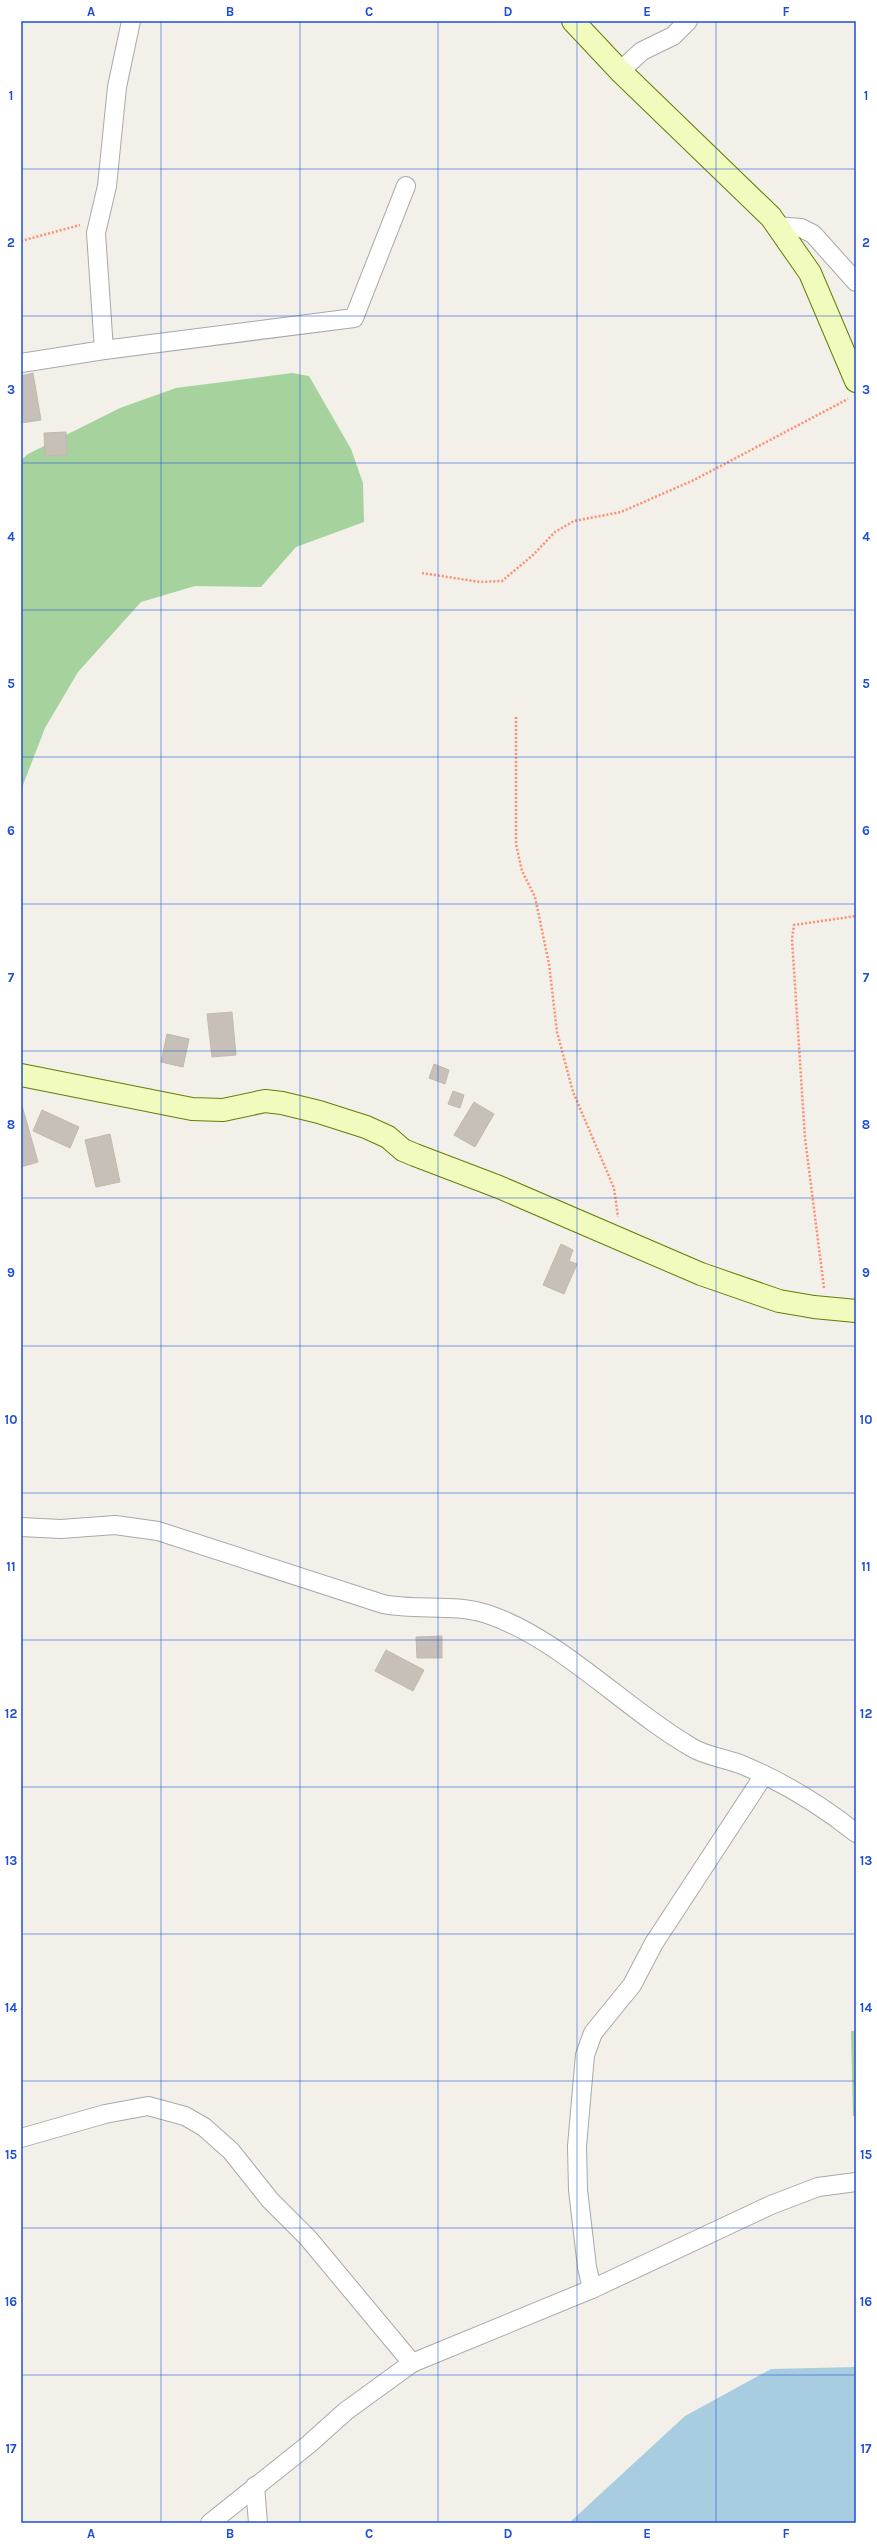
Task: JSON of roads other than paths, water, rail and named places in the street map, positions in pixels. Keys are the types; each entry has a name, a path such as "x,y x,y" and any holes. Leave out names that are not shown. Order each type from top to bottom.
{"street":[{"path":"104,350 96,233 107,186 117,87 131,21"},
{"path":"573,21 620,71 777,226 810,273 852,390"},
{"path":"620,71 642,51 673,36 688,21"},
{"path":"21,363 104,350 354,318 406,186"},
{"path":"777,226 801,228 813,234 856,282"},
{"path":"21,1075 192,1109 223,1110 266,1101 319,1112 388,1137 403,1150 499,1187 702,1274 779,1301 827,1309 856,1311"},
{"path":"21,1527 61,1529 115,1525 158,1531 383,1604 405,1608 442,1607 487,1614 538,1639 693,1749 764,1775 832,1814 856,1833"},
{"path":"592,2289 586,2267 578,2190 577,2153 585,2055 593,2033 632,1985 654,1943 764,1775"},
{"path":"21,2138 105,2114 148,2106 185,2116 198,2123 231,2152 270,2200 308,2238 412,2363"},
{"path":"210,2523 308,2445 352,2406 412,2363 592,2289 771,2205 818,2187 856,2182"},
{"path":"255,2486 258,2523"}],"water":[{"path":"856,2367 856,2523 569,2523 685,2416 771,2369"}]}
